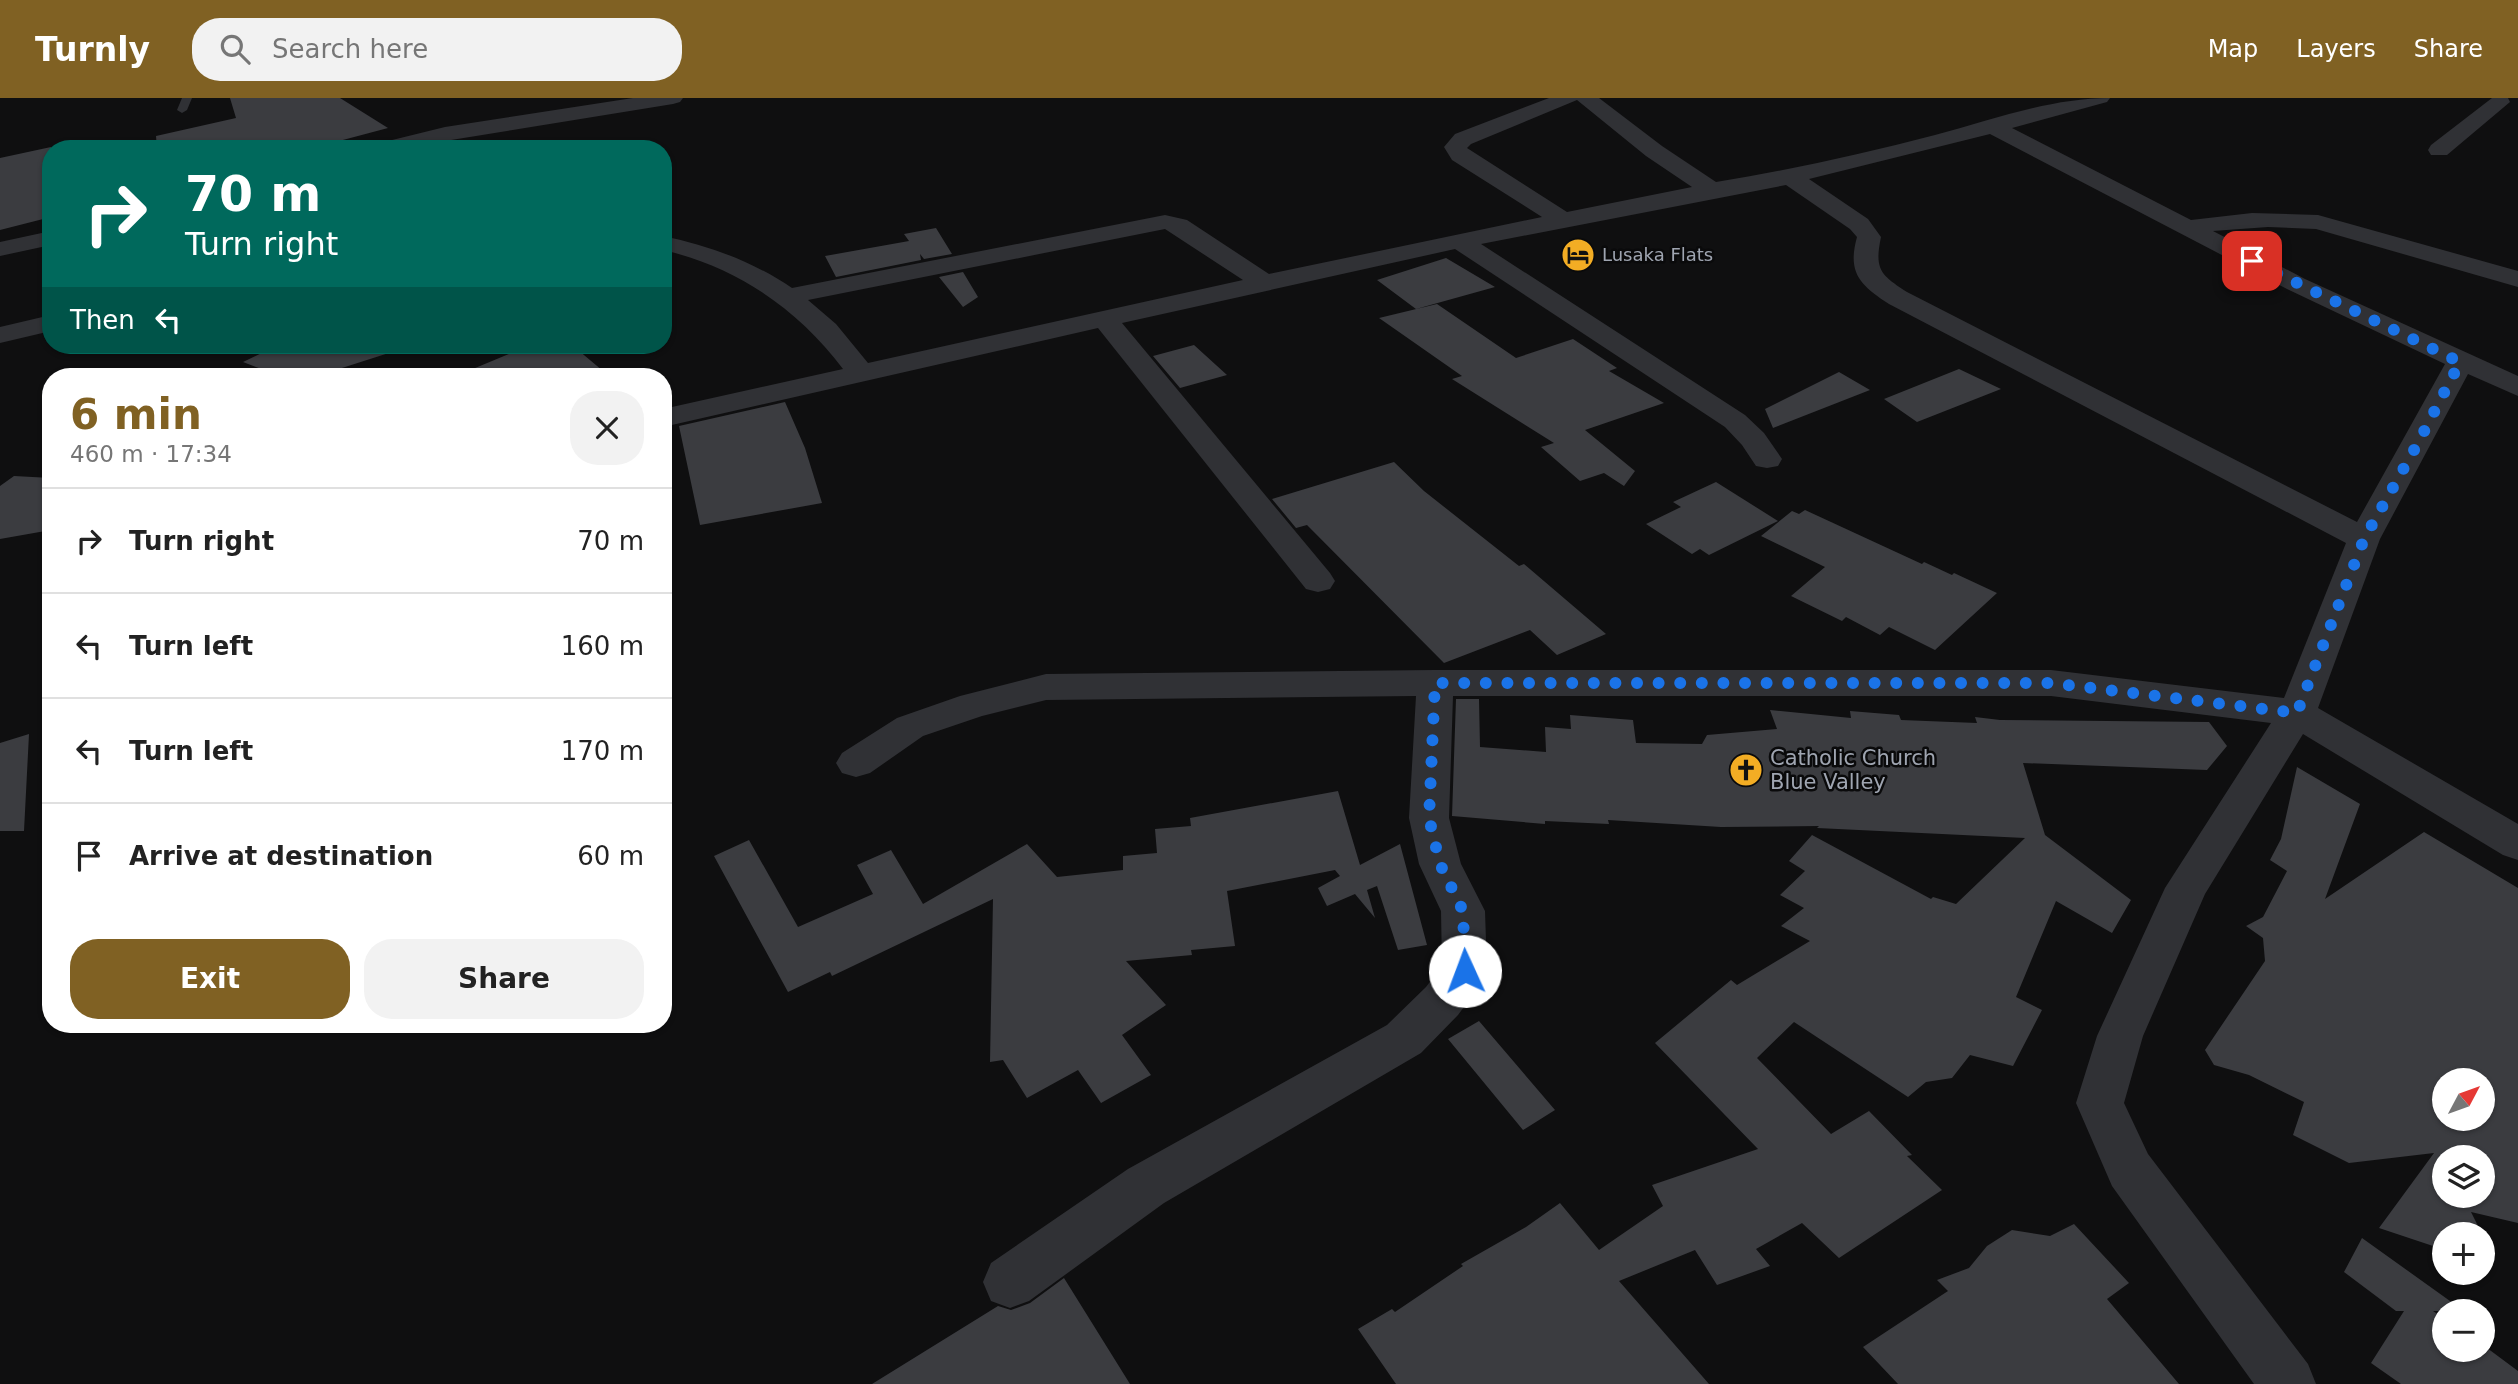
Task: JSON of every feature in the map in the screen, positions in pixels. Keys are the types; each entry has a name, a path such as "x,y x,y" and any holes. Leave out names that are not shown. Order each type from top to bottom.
{"street":[{"path":"421,140 445,134 632,107 673,98"},
{"path":"1563,220 1460,155 1455,147 1463,139 1568,98"},
{"path":"1586,98 1654,152 1712,190"},
{"path":"672,416 1265,283 1563,220 1790,177 1893,153 2100,98"},
{"path":"2439,150 2500,102"},
{"path":"1991,126 2186,228 2460,362 2518,387"},
{"path":"1790,177 1860,224 1869,237 1864,251 1865,271 1874,283 1898,298 2364,539"},
{"path":"2186,228 2243,219 2284,218 2318,222 2518,279"},
{"path":"786,297 1165,222 1178,225 1265,283"},
{"path":"0,250 42,240"},
{"path":"1459,242 1735,421 1753,439 1767,459"},
{"path":"672,245 692,248 725,261 786,297 826,330 860,372"},
{"path":"1104,318 1318,581"},
{"path":"0,335 42,325"},
{"path":"2288,1384 2130,1170 2100,1103 2120,1036 2186,888 2297,713 2364,539 2460,362"},
{"path":"1010,1282 1146,1186 1404,1039 1442,1001 1465,971 1463,911 1440,864 1429,818 1435,683"},
{"path":"856,762 910,727 973,705 1046,687 1435,683 2051,683 2297,713 2518,844"}],"lane":[{"path":"182,110 187,98"}],"building":[{"path":"230,98 340,98 388,128 343,140 156,140 156,136 236,118"},
{"path":"42,149 42,219 0,230 0,158"},
{"path":"936,228 952,254 924,259 920,254 921,260 836,277 825,256 909,241 904,234"},
{"path":"1446,258 1495,287 1416,309 1377,280"},
{"path":"963,272 978,297 963,307 939,277"},
{"path":"1437,304 1516,358 1573,339 1617,368 1609,371 1664,403 1585,430 1635,471 1624,486 1604,473 1580,481 1541,447 1554,443 1452,379 1462,376 1379,318"},
{"path":"1194,345 1227,375 1180,388 1153,356"},
{"path":"259,354 386,354 342,368 259,368 243,362"},
{"path":"509,354 583,354 599,368 475,368"},
{"path":"1959,369 2001,389 1917,422 1884,399"},
{"path":"1839,372 1870,390 1773,428 1765,409"},
{"path":"785,402 805,448 822,503 700,525 679,426"},
{"path":"1394,462 1424,491 1519,566 1524,564 1606,634 1557,655 1530,630 1444,663 1307,525 1296,528 1272,499"},
{"path":"14,476 42,478 42,532 0,539 0,486"},
{"path":"1716,482 1778,521 1709,555 1700,549 1692,554 1646,524 1681,507 1673,502"},
{"path":"1805,510 1922,564 1924,562 1952,575 1954,573 1997,593 1935,650 1889,627 1880,635 1846,617 1842,621 1791,596 1825,567 1761,536 1792,511 1799,514"},
{"path":"1456,699 1479,699 1480,747 1546,752 1545,727 1571,729 1570,715 1633,720 1636,743 1702,744 1707,735 1777,729 1770,710 1851,718 1850,711 1899,715 1901,720 1977,723 1975,717 2000,720 2209,722 2227,746 2207,770 2023,763 2045,835 2131,900 2112,933 2056,901 2016,997 2042,1010 2013,1066 1970,1055 1952,1078 1926,1082 1908,1097 1794,1022 1757,1058 1831,1134 1869,1111 1912,1155 1907,1156 1942,1190 1839,1258 1802,1223 1756,1249 1770,1266 1717,1285 1695,1250 1619,1281 1709,1384 1396,1384 1358,1329 1392,1309 1395,1312 1463,1266 1461,1264 1526,1227 1560,1203 1599,1250 1663,1206 1652,1185 1758,1149 1655,1043 1731,980 1737,985 1810,941 1781,926 1804,908 1780,895 1805,871 1789,861 1812,835 1931,899 1933,897 1956,904 2025,838 1817,828 1819,826 1721,827 1608,820 1609,824 1545,821 1545,824 1452,816"},
{"path":"29,734 24,831 0,831 0,743"},
{"path":"2297,767 2360,804 2325,899 2424,832 2518,888 2518,1223 2471,1212 2476,1222 2432,1222 2432,1246 2379,1228 2432,1156 2432,1208 2495,1208 2495,1145 2432,1145 2432,1153 2349,1163 2293,1135 2304,1102 2249,1075 2214,1065 2205,1050 2265,961 2263,938 2246,926 2263,917 2287,871 2270,860 2281,839"},
{"path":"1338,791 1360,865 1400,844 1427,945 1398,950 1377,886 1367,890 1375,918 1355,894 1327,906 1318,888 1340,876 1335,870 1227,891 1235,946 1191,950 1192,955 1126,961 1166,1005 1122,1035 1151,1075 1101,1103 1078,1070 1027,1098 1003,1060 990,1062 993,899 832,976 830,972 788,992 714,856 749,840 798,927 873,894 857,865 891,850 923,904 1027,844 1057,877 1123,870 1123,856 1157,853 1155,829 1191,826 1190,818"},
{"path":"1479,1021 1555,1110 1523,1130 1448,1039"},
{"path":"2074,1224 2129,1283 2107,1299 2179,1384 1898,1384 1863,1347 1948,1291 1937,1280 1969,1268 1987,1246 2012,1230 2050,1236"},
{"path":"2362,1238 2447,1299 2432,1299 2432,1362 2495,1362 2495,1354 2518,1371 2518,1384 2401,1384 2371,1363 2404,1311 2396,1311 2344,1272"},
{"path":"1064,1278 1130,1384 872,1384 998,1306 1011,1310 1030,1303"}],"place":[{"name":"Lusaka Flats","path":"1578,255"},
{"name":"Catholic Church Blue Valley","path":"1746,770"}],"route":[{"path":"1465,971 1463,911 1440,864 1429,818 1435,683 2051,683 2297,713 2364,539 2460,362 2252,261"}]}
